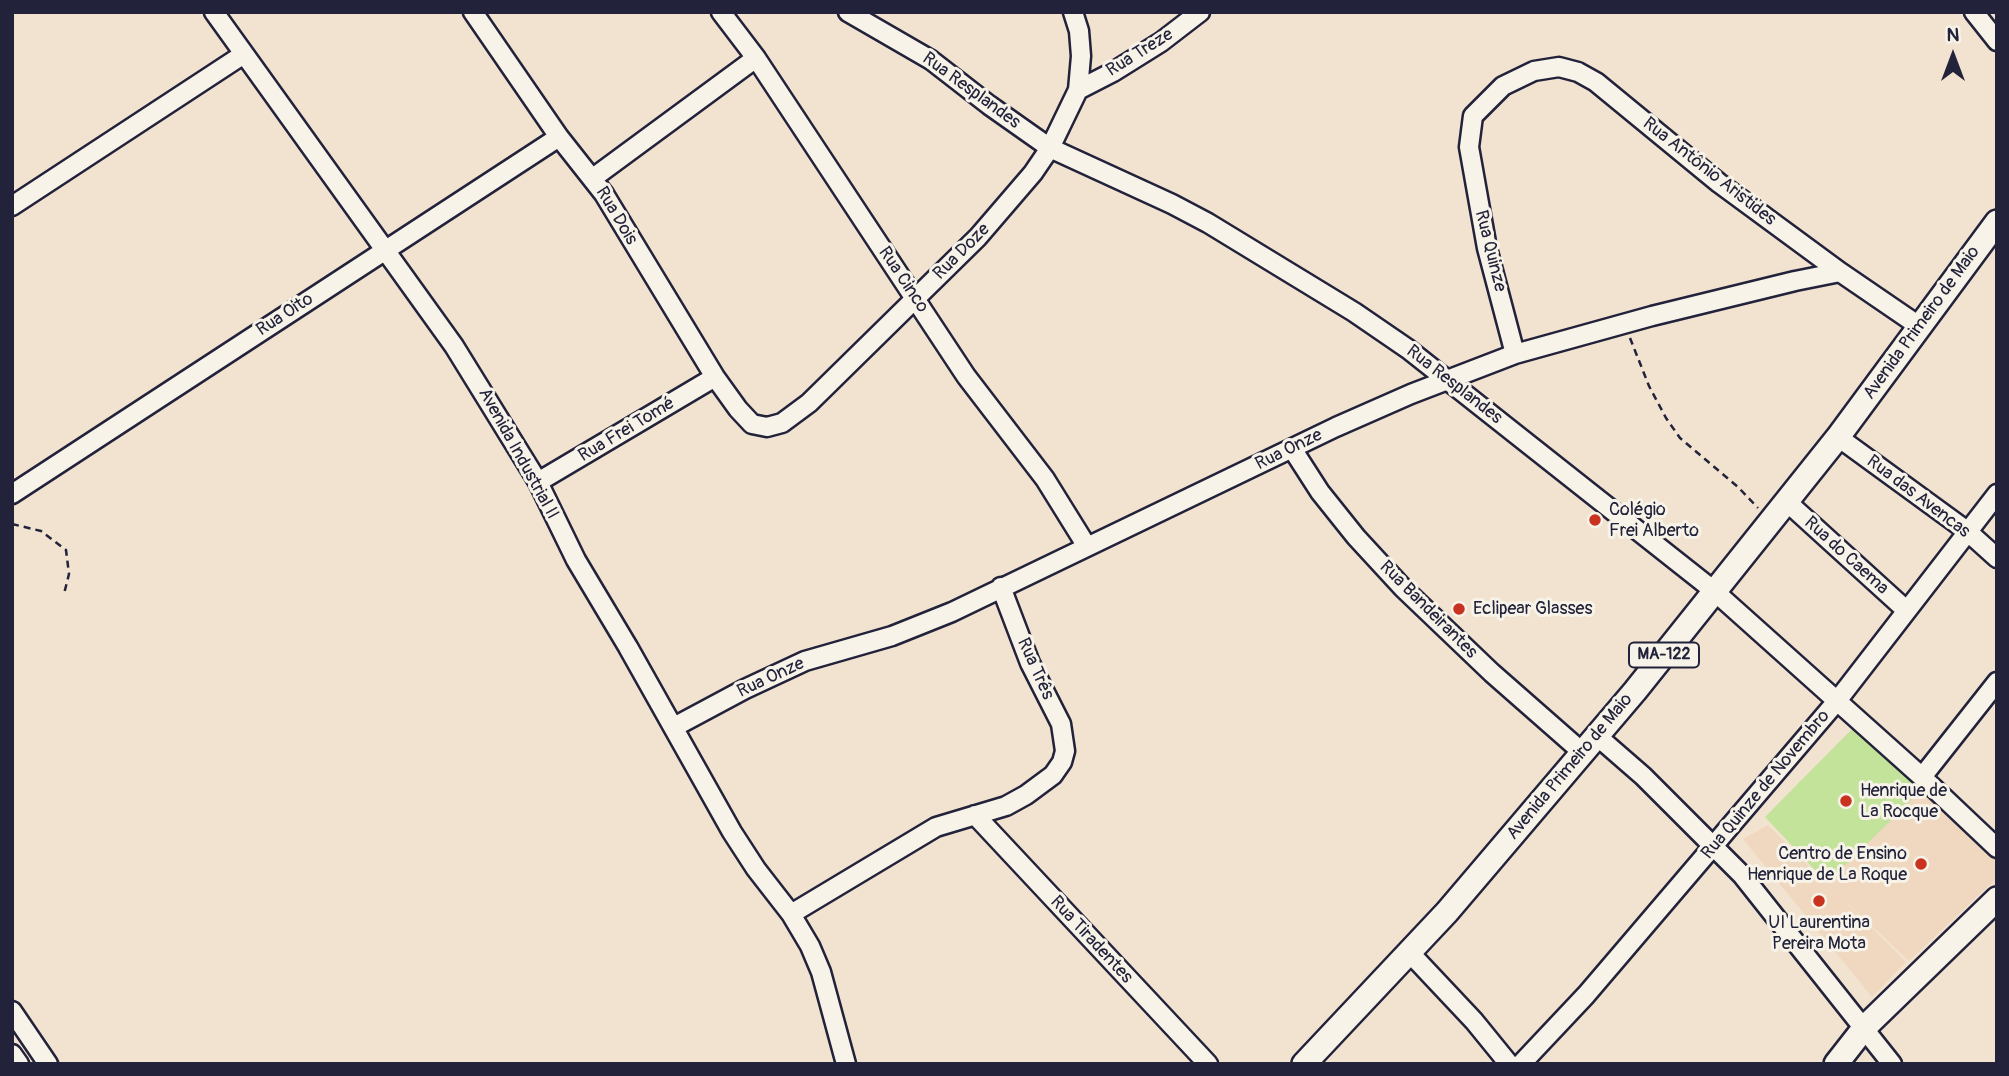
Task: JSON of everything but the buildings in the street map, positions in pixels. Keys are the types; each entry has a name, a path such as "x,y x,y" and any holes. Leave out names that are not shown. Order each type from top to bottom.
{"main road":[{"name":"Avenida Primeiro de Maio","path":"1304,1064 1410,953 1685,630 1713,590 1838,437 1997,222"},
{"path":"1836,1061 1865,1027 1997,898"}],"street":[{"name":"Avenida Industrial II","path":"214,12 454,346 538,482 587,580 628,647 732,832 810,946 821,972 846,1064"},
{"name":"Rua Dois","path":"473,12 559,137 593,178 715,377 752,424"},
{"name":"Rua Cinco","path":"721,12 756,58 966,376 1045,479 1086,545"},
{"name":"Rua Resplandes","path":"848,12 931,60 1050,148 1208,223 1354,312 1450,380 1713,590 1922,777 1997,848"},
{"name":"Rua Doze","path":"752,424 767,427 794,416 1004,208 1050,148 1078,90 1081,57 1079,31 1073,12"},
{"name":"Rua Treze","path":"1078,90 1161,42 1200,12"},
{"path":"1974,12 1997,41"},
{"path":"12,206 244,54"},
{"path":"593,178 756,58"},
{"name":"Rua Quinze","path":"1515,354 1488,248 1469,147 1473,116 1503,86 1534,71 1559,67 1578,72"},
{"name":"Rua Antônio Aristides","path":"1578,72 1596,82 1719,183 1840,272"},
{"name":"Rua Oito","path":"12,494 559,137"},
{"path":"1840,272 1919,326"},
{"name":"Rua Onze","path":"674,727 805,661 891,636 952,612 1086,545 1293,450 1336,427 1515,354 1652,316 1840,272"},
{"name":"Rua Frei Tomé","path":"538,482 715,377"},
{"name":"Rua das Avencas","path":"1838,437 1967,531 1997,558"},
{"name":"Rua Bandeirantes","path":"1293,450 1327,501 1356,537 1403,588 1481,663 1590,744 1715,846 1774,913 1892,1064"},
{"name":"Rua Quinze de Novembro","path":"1521,1064 1586,995 1837,701 1997,494"},
{"name":"Rua do Caema","path":"1786,501 1906,610"},
{"name":"Rua Três","path":"975,815 1006,806 1042,785 1062,762 1065,751 1061,724 1030,663 1001,587"},
{"path":"1922,777 1997,682"},
{"path":"790,914 926,832 975,815"},
{"name":"Rua Tiradentes","path":"975,815 1208,1064"},
{"path":"1410,953 1450,993 1509,1064"},
{"path":"12,1011 48,1064"},
{"path":"12,1054 19,1064"}],"path":[{"path":"1625,325 1649,386 1680,438 1738,487 1770,520"},
{"path":"12,524 41,530 66,550 69,574 64,594"}],"shaded area":[{"name":"Centro de Ensino Henrique de La Roque","path":"1927,785 1997,850 1997,878 1909,961 1841,897 1906,962 1872,997 1743,839 1768,825 1826,883"}],"green space":[{"name":"Henrique de La Rocque","path":"1861,720 1927,785 1827,883 1765,817"}],"place":[{"name":"Colégio Frei Alberto","path":"1595,520"},
{"name":"Eclipear Glasses","path":"1459,609"},
{"name":"Henrique de La Rocque","path":"1846,801"},
{"name":"Centro de Ensino Henrique de La Roque","path":"1921,864"},
{"name":"UI Laurentina Pereira Mota","path":"1819,901"}]}
